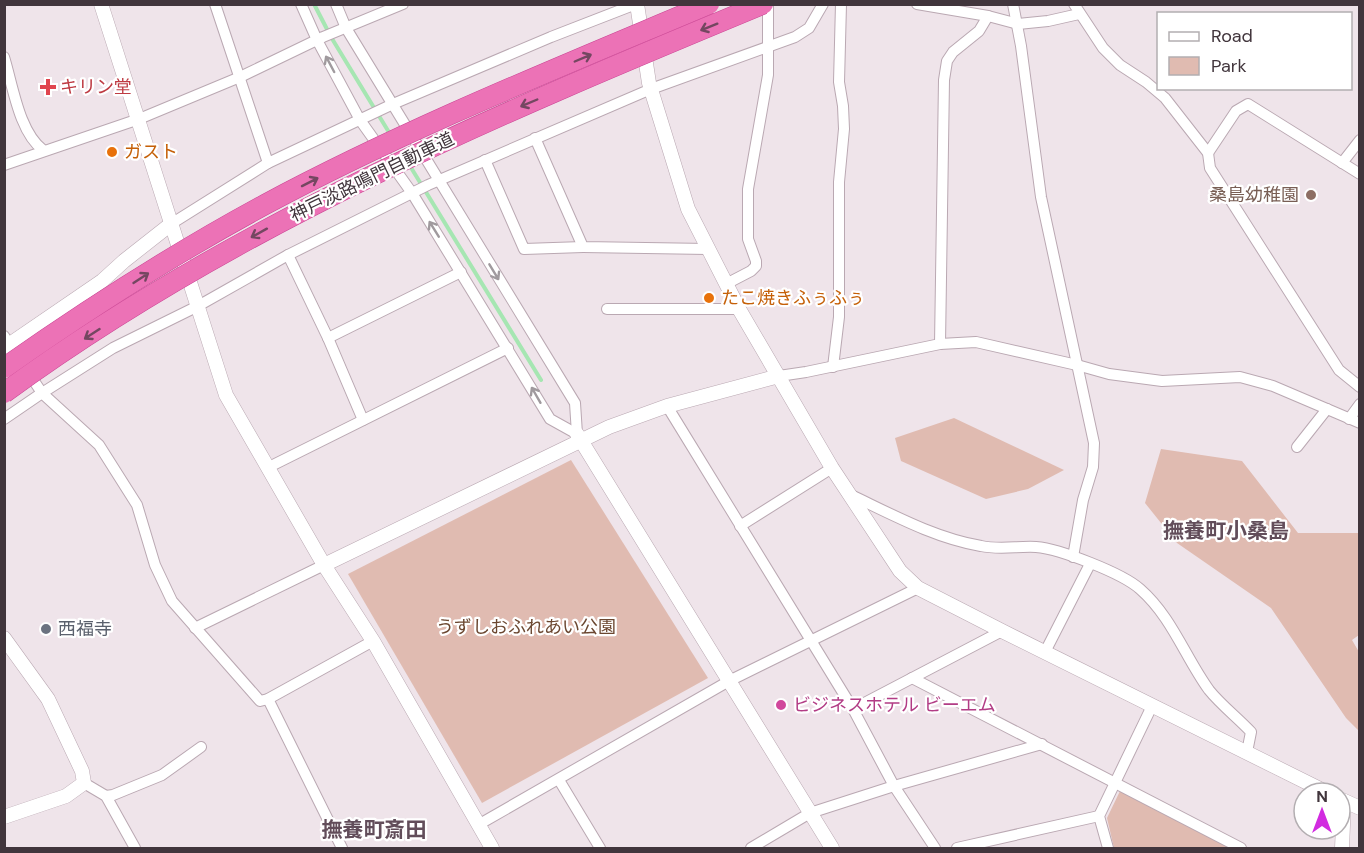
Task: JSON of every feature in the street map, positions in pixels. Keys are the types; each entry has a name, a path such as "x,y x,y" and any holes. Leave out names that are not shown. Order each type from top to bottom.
{"highway":[{"name":"神戸淡路鳴門自動車道","path":"4,368 160,265 265,204 369,152 466,108 709,4"},
{"name":"神戸淡路鳴門自動車道","path":"4,393 45,363 169,284 276,224 378,172 472,128 763,4"}],"street":[{"path":"101,4 226,395 324,565 373,641 492,849"},
{"path":"215,4 268,163"},
{"path":"301,4 364,118 424,187 575,403 578,437"},
{"path":"336,4 341,30 393,104 424,187 461,272 550,419 578,437 832,849"},
{"path":"4,165 139,119 240,77 402,4"},
{"path":"373,641 268,699 260,701 172,601 155,565 137,505 99,446 42,393 6,343 102,281 171,224 268,163 393,104 551,37 636,4 651,89 688,209 739,309 832,468 900,571 918,588 1304,781"},
{"path":"726,284 756,266 748,239 748,189 768,75 768,4"},
{"path":"4,419 113,348 198,306 288,255 424,187 535,138 651,89 795,37 809,28 823,4"},
{"path":"833,367 839,317 839,182 844,129 839,82 841,4"},
{"path":"917,4 988,16 1018,24 1048,21 1077,9 1103,48 1120,65 1165,98 1208,153 1210,168 1266,252 1319,340 1339,370 1359,387"},
{"path":"1013,4 1018,24 1041,197 1094,443 1093,466 1083,500 1073,557"},
{"path":"940,344 944,80 947,61 952,52 979,31 988,16"},
{"path":"4,57 26,131 33,143 43,150"},
{"path":"1208,153 1236,111 1248,104 1359,174"},
{"path":"535,138 583,247"},
{"path":"1342,163 1359,140"},
{"path":"485,160 524,249 583,247 708,249"},
{"path":"288,255 328,338 363,420"},
{"path":"328,338 461,272"},
{"path":"607,309 739,309"},
{"path":"195,628 578,437 667,405 779,376 940,344 976,342 1109,374 1162,381 1240,376 1273,386 1354,421 1359,404"},
{"path":"268,468 508,348"},
{"path":"667,405 853,709 894,786 935,849"},
{"path":"1297,447 1327,409"},
{"path":"740,526 832,468"},
{"path":"851,495 933,533 983,547 1038,547 1073,557 1140,588 1158,609 1210,691 1251,732 1247,752"},
{"path":"1045,652 1090,564"},
{"path":"478,825 729,681 918,588"},
{"path":"853,709 1002,631"},
{"path":"4,639 48,699 82,771 84,783 106,796 135,849"},
{"path":"912,678 1116,782 1241,849"},
{"path":"268,699 342,849"},
{"path":"1108,849 1099,816 1152,706"},
{"path":"751,849 810,813 894,786 1042,744"},
{"path":"106,796 162,775 201,747"},
{"path":"559,780 600,849"},
{"path":"4,817 66,796 84,783"},
{"path":"957,849 1099,816"}],"green space":[{"path":"954,418 1064,470 1028,489 986,499 901,461 895,438"},
{"path":"1161,449 1242,461 1298,533 1358,533 1359,635 1352,640 1359,652 1359,731 1346,718 1271,608 1177,543 1145,503"},
{"name":"うずしおふれあい公園","path":"571,460 708,678 482,803 348,574"},
{"path":"1120,791 1231,848 1114,848 1107,818"}],"waterway":[{"path":"314,4 331,37 390,134"},
{"path":"410,166 541,380"}],"place":[{"name":"キリン堂","path":"48,87"},
{"name":"ガスト","path":"112,152"},
{"name":"桑島幼稚園","path":"1311,195"},
{"name":"たこ焼きふぅふぅ","path":"709,298"},
{"name":"西福寺","path":"46,629"},
{"name":"ビジネスホテル ビーエム","path":"781,705"}],"district":[{"name":"撫養町小桑島","path":"1226,531"},
{"name":"撫養町斎田","path":"374,830"}]}
